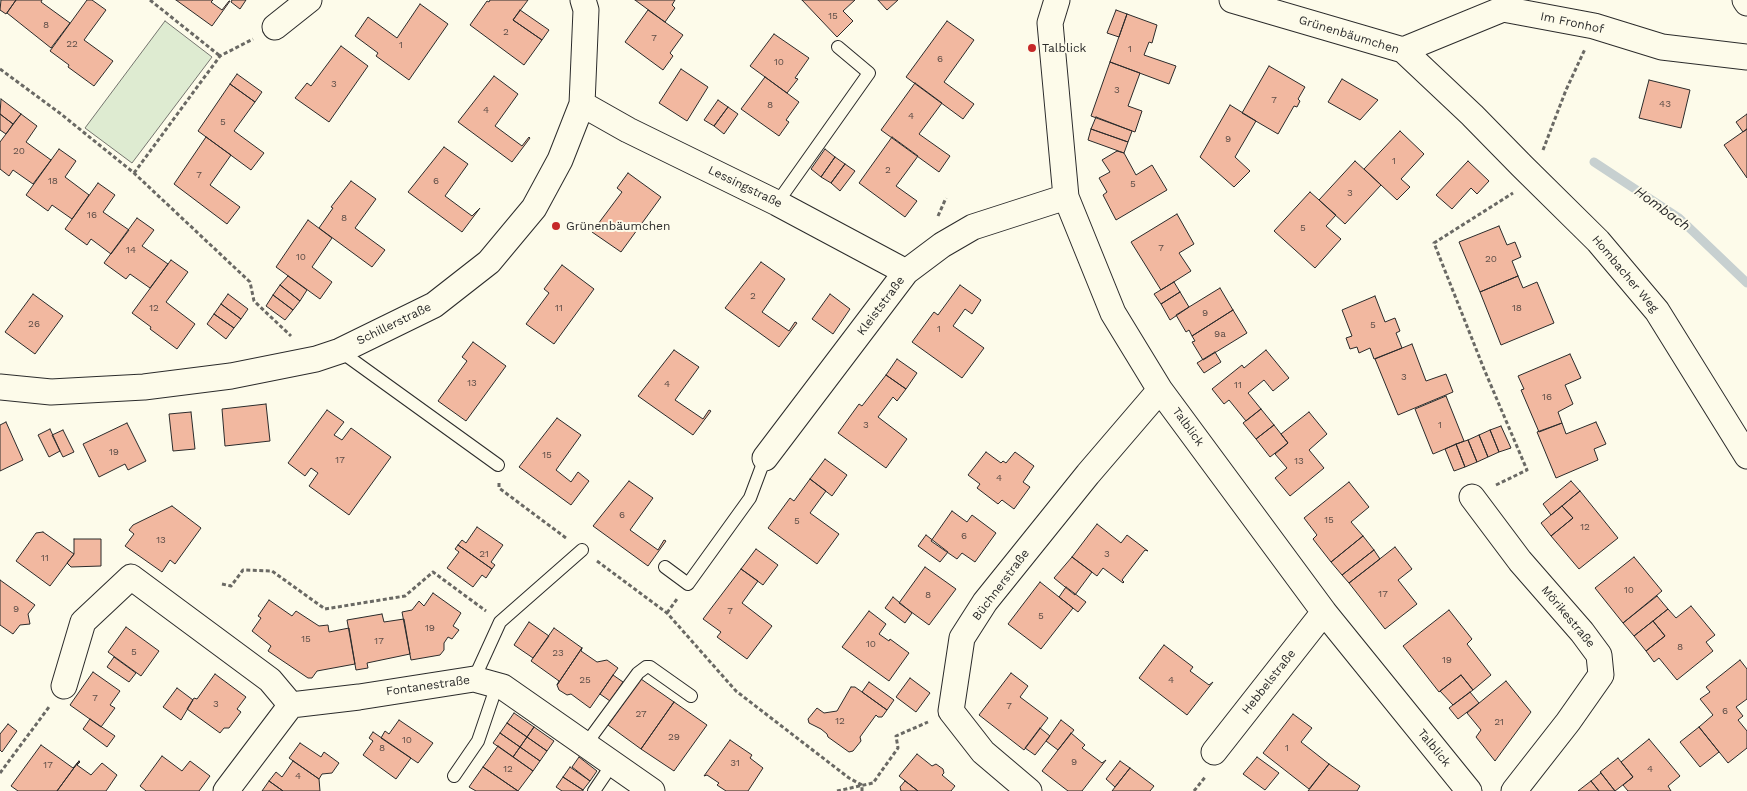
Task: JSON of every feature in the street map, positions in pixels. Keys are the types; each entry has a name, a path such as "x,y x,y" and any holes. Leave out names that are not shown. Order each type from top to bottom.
{"street":[{"path":"275,27 309,0"},
{"name":"Schillerstraße","path":"0,388 51,392 144,387 232,376 316,359 340,351 434,305 489,262 534,208 560,160 582,104 586,10 583,0"},
{"name":"Talblick","path":"1057,0 1050,23 1066,198 1113,313 1160,390 1324,612 1469,791"},
{"name":"Grünenbäumchen","path":"1232,0 1403,50 1472,115"},
{"name":"Im Fronhof","path":"1403,50 1503,9 1594,26 1662,47 1747,57"},
{"name":"Lessingstraße","path":"582,104 628,130 777,203 906,272"},
{"name":"Hombacher Weg","path":"1472,115 1528,173 1598,240 1657,311 1747,456"},
{"name":"Kleiststraße","path":"765,458 906,272 942,245 973,227 1066,198"},
{"name":"Büchnerstraße","path":"951,711 962,638 985,602 1088,474 1160,390"},
{"name":"Mörikestraße","path":"1472,497 1520,561 1582,632 1599,655 1601,675 1568,722 1514,791"},
{"path":"64,686 84,622 131,577 270,680 291,705 226,791"},
{"name":"Hebbelstraße","path":"1214,752 1324,612"},
{"path":"485,682 503,687 652,791"},
{"name":"Fontanestraße","path":"291,705 485,682"},
{"path":"951,711 983,752 1029,791"}],"lane":[{"path":"777,203 869,73 838,47"},
{"path":"340,351 498,465"},
{"path":"665,567 688,584 750,498 765,458"},
{"path":"454,776 478,741 485,682 500,622 582,550"},
{"path":"586,744 638,673 646,667 650,667 691,696"},
{"path":"594,791 613,763"}],"path":[{"path":"150,0 220,56"},
{"path":"1472,497 1527,470 1484,369 1434,243 1528,173 1541,155 1566,90 1594,26"},
{"path":"134,173 220,56 275,27"},
{"path":"0,69 61,114 134,173 250,282 254,301 316,359"},
{"path":"940,212 946,198"},
{"path":"499,488 565,537"},
{"path":"582,550 667,613 736,691 849,778 862,785"},
{"path":"222,584 231,586 243,570 272,571 325,609 405,596 433,572 500,622"},
{"path":"0,773 64,686"},
{"path":"837,791 873,783 898,748 896,736 951,711"},
{"path":"862,785 862,791"}],"green space":[{"path":"165,21 212,57 132,163 85,128"}],"building":[{"path":"1,0 16,0 6,14 0,10"},
{"path":"16,0 42,0 41,2 70,23 51,48 7,13"},
{"path":"87,0 92,0 106,10 84,40 113,61 94,86 50,51"},
{"path":"176,0 213,0 211,2 222,10 230,1 212,26"},
{"path":"232,0 246,0 240,9 231,2"},
{"path":"490,0 528,0 513,20 542,40 524,65 470,25 487,1 489,2"},
{"path":"635,0 675,0 672,5 675,8 665,22"},
{"path":"802,0 855,0 843,11 853,21 837,37"},
{"path":"878,0 898,0 887,10"},
{"path":"420,4 448,24 409,80 376,56 378,53 355,36 368,17 397,38"},
{"path":"520,10 549,30 542,40 513,20"},
{"path":"648,10 683,35 670,53 673,56 663,70 625,42"},
{"path":"1116,10 1127,14 1119,37 1107,33"},
{"path":"1127,14 1157,25 1152,43 1149,42 1144,55 1176,66 1169,84 1110,62"},
{"path":"947,21 974,40 944,82 974,104 963,119 906,77"},
{"path":"774,34 809,58 795,78 798,79 787,93 750,66"},
{"path":"341,46 368,66 329,122 295,98 307,83 311,86"},
{"path":"1110,62 1140,73 1128,106 1142,111 1135,132 1091,116"},
{"path":"1269,66 1305,87 1298,99 1300,101 1297,107 1294,106 1278,134 1242,113"},
{"path":"681,69 708,87 687,121 659,103"},
{"path":"237,74 262,92 255,102 230,84"},
{"path":"494,76 518,94 495,126 522,146 530,138 512,162 458,122"},
{"path":"765,77 799,102 786,120 789,122 779,136 741,109"},
{"path":"1342,79 1378,100 1360,120 1328,102"},
{"path":"1649,80 1690,90 1681,128 1639,118"},
{"path":"915,83 942,103 919,134 950,156 939,172 881,130"},
{"path":"230,84 255,102 234,131 264,153 251,170 198,131"},
{"path":"1,99 21,114 13,124 0,114"},
{"path":"718,100 728,107 714,126 704,120"},
{"path":"1230,105 1256,121 1235,157 1250,171 1234,187 1200,157"},
{"path":"728,107 738,114 724,134 714,126"},
{"path":"0,114 13,124 6,134 0,130"},
{"path":"21,114 37,126 26,142 51,160 33,184 13,170 9,176 0,169 0,142"},
{"path":"1747,114 1747,129 1743,132 1736,122"},
{"path":"1096,117 1132,131 1128,142 1091,129"},
{"path":"1091,129 1128,142 1124,153 1088,140"},
{"path":"1747,129 1747,178 1724,145"},
{"path":"1400,131 1424,154 1401,179 1410,187 1397,200 1364,169"},
{"path":"206,137 231,155 210,185 240,207 227,224 174,184"},
{"path":"892,137 918,156 896,186 917,201 905,217 859,183"},
{"path":"444,147 468,164 445,196 472,216 480,208 462,232 408,192"},
{"path":"59,149 76,161 65,177 89,195 72,219 52,205 48,211 26,195"},
{"path":"825,149 835,157 821,177 811,169"},
{"path":"1117,151 1124,153 1136,175 1152,165 1167,190 1116,220 1103,195 1107,192 1099,178 1110,172 1102,160"},
{"path":"835,157 845,164 831,183 821,177"},
{"path":"1355,161 1381,185 1345,224 1319,200"},
{"path":"1468,161 1489,181 1477,194 1471,188 1452,209 1436,195"},
{"path":"845,164 855,171 840,191 831,183"},
{"path":"628,173 661,197 621,252 592,232 622,192 617,188"},
{"path":"351,181 376,199 355,228 385,250 372,267 319,228 333,208 331,207"},
{"path":"98,183 115,195 103,212 129,230 111,254 91,239 87,245 65,229"},
{"path":"1310,192 1336,215 1326,226 1341,239 1315,268 1274,231"},
{"path":"1177,214 1194,244 1179,253 1191,271 1161,290 1131,242"},
{"path":"137,218 154,230 142,246 168,264 150,288 130,274 126,279 104,263"},
{"path":"308,220 332,238 312,267 332,282 320,299 276,267"},
{"path":"1499,226 1507,245 1515,242 1521,257 1512,261 1518,276 1480,292 1459,242"},
{"path":"171,260 188,272 166,302 195,324 177,349 132,313"},
{"path":"761,262 785,279 762,312 789,331 795,322 797,323 779,347 725,308"},
{"path":"562,265 594,289 554,344 526,324 549,293 544,289"},
{"path":"288,276 307,290 300,301 280,285"},
{"path":"1518,276 1523,288 1537,282 1554,323 1501,345 1480,292"},
{"path":"1174,282 1180,292 1161,304 1154,294"},
{"path":"280,285 300,301 293,310 273,295"},
{"path":"960,285 981,300 972,314 965,309 953,326 984,348 962,378 912,342 934,312 938,315"},
{"path":"1220,288 1233,310 1192,336 1189,330 1186,332 1176,315"},
{"path":"1180,292 1189,307 1170,320 1161,304"},
{"path":"33,294 63,316 35,354 5,332"},
{"path":"228,294 248,309 241,319 221,304"},
{"path":"830,294 850,309 833,334 812,319"},
{"path":"273,295 293,310 285,320 266,306"},
{"path":"1375,296 1385,322 1395,318 1400,331 1396,333 1402,348 1374,359 1370,348 1359,353 1357,347 1350,349 1346,338 1352,336 1342,310"},
{"path":"221,304 241,319 234,328 214,314"},
{"path":"1233,310 1247,333 1203,360 1192,342 1195,341 1192,336"},
{"path":"214,314 234,328 226,339 207,324"},
{"path":"473,342 506,366 466,421 438,401 467,361 462,357"},
{"path":"1412,344 1426,381 1446,374 1453,392 1398,415 1375,359"},
{"path":"674,350 699,367 675,400 703,419 709,410 711,411 693,435 638,396"},
{"path":"1266,350 1289,378 1273,391 1264,380 1248,393 1261,409 1246,421 1229,400 1224,404 1212,389 1242,365 1244,368"},
{"path":"1215,352 1221,362 1204,373 1197,363"},
{"path":"1570,354 1581,378 1565,385 1573,404 1558,412 1562,423 1539,432 1521,390 1524,389 1518,376"},
{"path":"897,359 917,373 906,389 886,375"},
{"path":"886,375 906,389 897,401 893,397 878,417 907,439 886,468 838,433 859,404 862,406"},
{"path":"1446,396 1464,441 1433,454 1415,409"},
{"path":"266,404 270,441 225,446 222,409"},
{"path":"1261,409 1274,425 1256,439 1243,423"},
{"path":"327,410 344,422 334,435 342,440 351,428 391,457 349,515 309,486 318,473 311,468 305,476 288,463"},
{"path":"191,412 195,449 173,451 169,414"},
{"path":"1309,412 1327,434 1309,450 1324,468 1290,496 1275,478 1287,468 1275,454 1288,443 1281,434"},
{"path":"557,418 581,435 556,470 571,482 578,472 589,481 571,505 519,467"},
{"path":"6,422 23,460 0,471 0,425"},
{"path":"1596,422 1606,444 1594,449 1598,460 1556,478 1537,432 1562,423 1566,434"},
{"path":"127,423 146,461 128,470 125,464 99,477 83,444"},
{"path":"1274,425 1288,443 1270,457 1256,439"},
{"path":"1501,426 1511,448 1499,452 1490,430"},
{"path":"50,429 60,451 49,457 38,435"},
{"path":"63,430 74,452 63,457 52,435"},
{"path":"1490,430 1499,452 1488,457 1479,435"},
{"path":"1479,435 1488,457 1477,462 1468,440"},
{"path":"1468,440 1477,462 1465,467 1456,444"},
{"path":"1456,444 1465,467 1454,471 1445,449"},
{"path":"986,452 1001,463 1003,461 1006,463 1015,452 1034,466 1023,482 1030,487 1014,509 1002,500 998,504 977,488 980,484 968,475"},
{"path":"825,459 847,475 832,496 810,479"},
{"path":"810,479 826,491 810,513 839,534 817,564 768,528 790,498 794,501"},
{"path":"629,481 653,498 630,530 658,550 664,540 666,541 648,566 593,526"},
{"path":"1571,481 1580,491 1551,515 1543,504"},
{"path":"1349,482 1369,507 1351,522 1363,536 1331,562 1313,539 1317,535 1304,518"},
{"path":"1580,491 1618,538 1579,569 1551,536 1573,518 1562,506"},
{"path":"172,506 201,528 175,564 170,560 162,572 125,546 134,534 129,530 133,525"},
{"path":"1562,506 1573,518 1551,536 1541,523"},
{"path":"952,511 967,522 972,515 996,533 975,562 962,553 957,559 931,541"},
{"path":"1097,524 1121,543 1127,535 1148,551 1145,550 1122,580 1123,583 1103,568 1097,576 1072,557"},
{"path":"477,527 503,545 491,562 495,565 492,569 458,545 462,540 466,543"},
{"path":"43,532 74,554 50,586 16,561 36,533"},
{"path":"926,535 948,552 940,562 918,546"},
{"path":"1363,536 1374,550 1342,575 1331,562"},
{"path":"74,539 101,539 101,566 71,567 67,563 74,554"},
{"path":"458,545 492,569 486,578 482,575 473,587 447,568 459,552 455,549"},
{"path":"1395,547 1412,569 1398,580 1417,604 1385,629 1349,583"},
{"path":"756,549 778,565 763,585 741,569"},
{"path":"1374,550 1380,559 1349,583 1342,575"},
{"path":"1072,557 1092,572 1075,595 1054,578"},
{"path":"1634,557 1662,591 1623,623 1595,588"},
{"path":"925,567 956,589 929,625 899,603"},
{"path":"741,569 758,581 742,603 772,626 747,659 717,637 721,632 703,619"},
{"path":"0,580 35,605 28,614 30,624 20,625 13,634 0,625"},
{"path":"1040,582 1073,608 1041,649 1008,624"},
{"path":"1066,587 1086,602 1078,612 1059,597"},
{"path":"433,593 461,613 453,626 459,630 452,639 448,637 444,643 444,650 440,655 411,660 402,612 412,610 419,601 424,606"},
{"path":"1657,596 1668,609 1634,636 1623,623"},
{"path":"893,597 912,613 905,623 885,608"},
{"path":"269,600 292,616 296,611 319,626 328,625 329,632 349,628 355,664 317,671 312,678 308,678 268,651 271,646 252,631 261,618 258,616"},
{"path":"1691,606 1715,635 1706,642 1713,651 1677,680 1659,658 1654,662 1646,651 1665,636 1653,621 1668,609 1676,618"},
{"path":"1449,610 1472,639 1467,644 1491,675 1473,690 1461,675 1439,692 1403,646"},
{"path":"869,611 886,624 879,634 889,641 890,639 909,653 889,681 842,647"},
{"path":"382,614 384,622 404,619 410,654 367,663 368,668 356,670 347,620"},
{"path":"1653,621 1665,636 1646,651 1634,636"},
{"path":"529,622 549,636 533,658 514,645"},
{"path":"126,627 159,651 141,676 108,652"},
{"path":"554,628 582,648 557,685 559,681 531,661"},
{"path":"1164,645 1193,667 1190,671 1209,685 1213,682 1187,715 1139,678"},
{"path":"582,648 581,651 597,662 607,660 618,668 590,708 571,694 567,695 559,690 557,685"},
{"path":"114,657 136,673 129,682 107,667"},
{"path":"1740,660 1747,669 1747,699 1736,707 1743,716 1738,720 1747,731 1747,748 1728,763 1699,727 1713,715 1700,699 1710,692 1706,687"},
{"path":"93,672 120,691 110,705 115,708 101,727 70,705"},
{"path":"1011,673 1028,686 1020,697 1048,718 1024,750 979,715"},
{"path":"215,674 246,697 237,709 241,712 229,728 224,728 220,733 187,709 194,698 197,699"},
{"path":"613,675 623,682 610,701 600,694"},
{"path":"1461,675 1473,690 1453,705 1440,691"},
{"path":"910,678 930,693 916,712 896,697"},
{"path":"641,679 674,702 641,749 608,725"},
{"path":"1506,681 1531,712 1495,761 1476,737 1481,730 1467,713"},
{"path":"869,682 894,700 887,710 862,692"},
{"path":"851,687 855,687 887,710 882,717 876,715 860,737 861,741 853,751 849,752 828,737 821,729 809,723 808,719 817,708 824,713 837,711"},
{"path":"177,688 193,700 181,720 163,707"},
{"path":"1470,692 1479,703 1458,719 1449,708"},
{"path":"674,702 707,725 674,771 641,749"},
{"path":"514,713 534,727 527,737 507,723"},
{"path":"1293,714 1312,728 1301,742 1329,764 1309,789 1263,753"},
{"path":"90,719 115,736 107,747 83,729"},
{"path":"399,720 433,743 418,763 381,738 385,731 389,734"},
{"path":"1061,720 1074,730 1058,750 1046,741"},
{"path":"507,723 527,737 520,747 500,733"},
{"path":"8,724 17,731 2,752 0,750 0,734"},
{"path":"534,727 554,741 547,751 527,737"},
{"path":"1699,727 1719,752 1700,767 1680,742"},
{"path":"1040,728 1050,736 1035,755 1025,748"},
{"path":"373,732 411,758 396,779 363,755 373,741 369,738"},
{"path":"500,733 520,747 513,757 493,743"},
{"path":"1071,733 1085,745 1082,748 1102,763 1106,760 1082,791 1068,791 1042,771"},
{"path":"527,737 547,751 540,761 520,747"},
{"path":"1649,739 1680,776 1668,786 1671,791 1628,791 1623,785 1633,777 1621,762"},
{"path":"730,740 752,755 750,758 763,768 748,791 726,791 717,785 719,783 707,775 704,776"},
{"path":"300,743 321,757 324,752 339,763 332,773 322,774 319,779 289,758"},
{"path":"41,745 73,768 79,761 57,791 18,791 11,786"},
{"path":"498,746 533,771 518,791 483,767"},
{"path":"520,747 540,761 533,771 513,757"},
{"path":"917,754 932,766 936,764 943,769 944,773 942,775 955,786 951,791 918,791 899,776"},
{"path":"162,756 182,771 190,761 210,776 199,791 146,791 140,786"},
{"path":"579,757 597,771 590,781 572,767"},
{"path":"1257,757 1279,773 1265,790 1243,774"},
{"path":"1618,758 1633,777 1615,791 1600,772"},
{"path":"79,761 77,765 91,775 102,763 117,775 106,791 57,791"},
{"path":"293,761 319,779 320,791 283,791 269,781 276,772 282,777"},
{"path":"1120,761 1130,768 1115,787 1106,779"},
{"path":"1329,764 1360,786 1357,791 1308,791"},
{"path":"483,767 518,791 476,791 469,787"},
{"path":"570,767 590,781 583,790 563,777"},
{"path":"1130,768 1154,786 1150,791 1112,791"},
{"path":"1601,773 1615,791 1599,791 1591,781"},
{"path":"563,777 583,791 562,791 556,787"},
{"path":"269,781 283,791 262,791"},
{"path":"905,781 918,791 901,791 900,787"},
{"path":"1591,781 1599,791 1578,791"}],"waterway":[{"name":"Hombach","path":"1594,162 1679,218 1747,283"}],"place":[{"name":"Talblick","path":"1032,48"},
{"name":"Grünenbäumchen","path":"556,226"}]}
